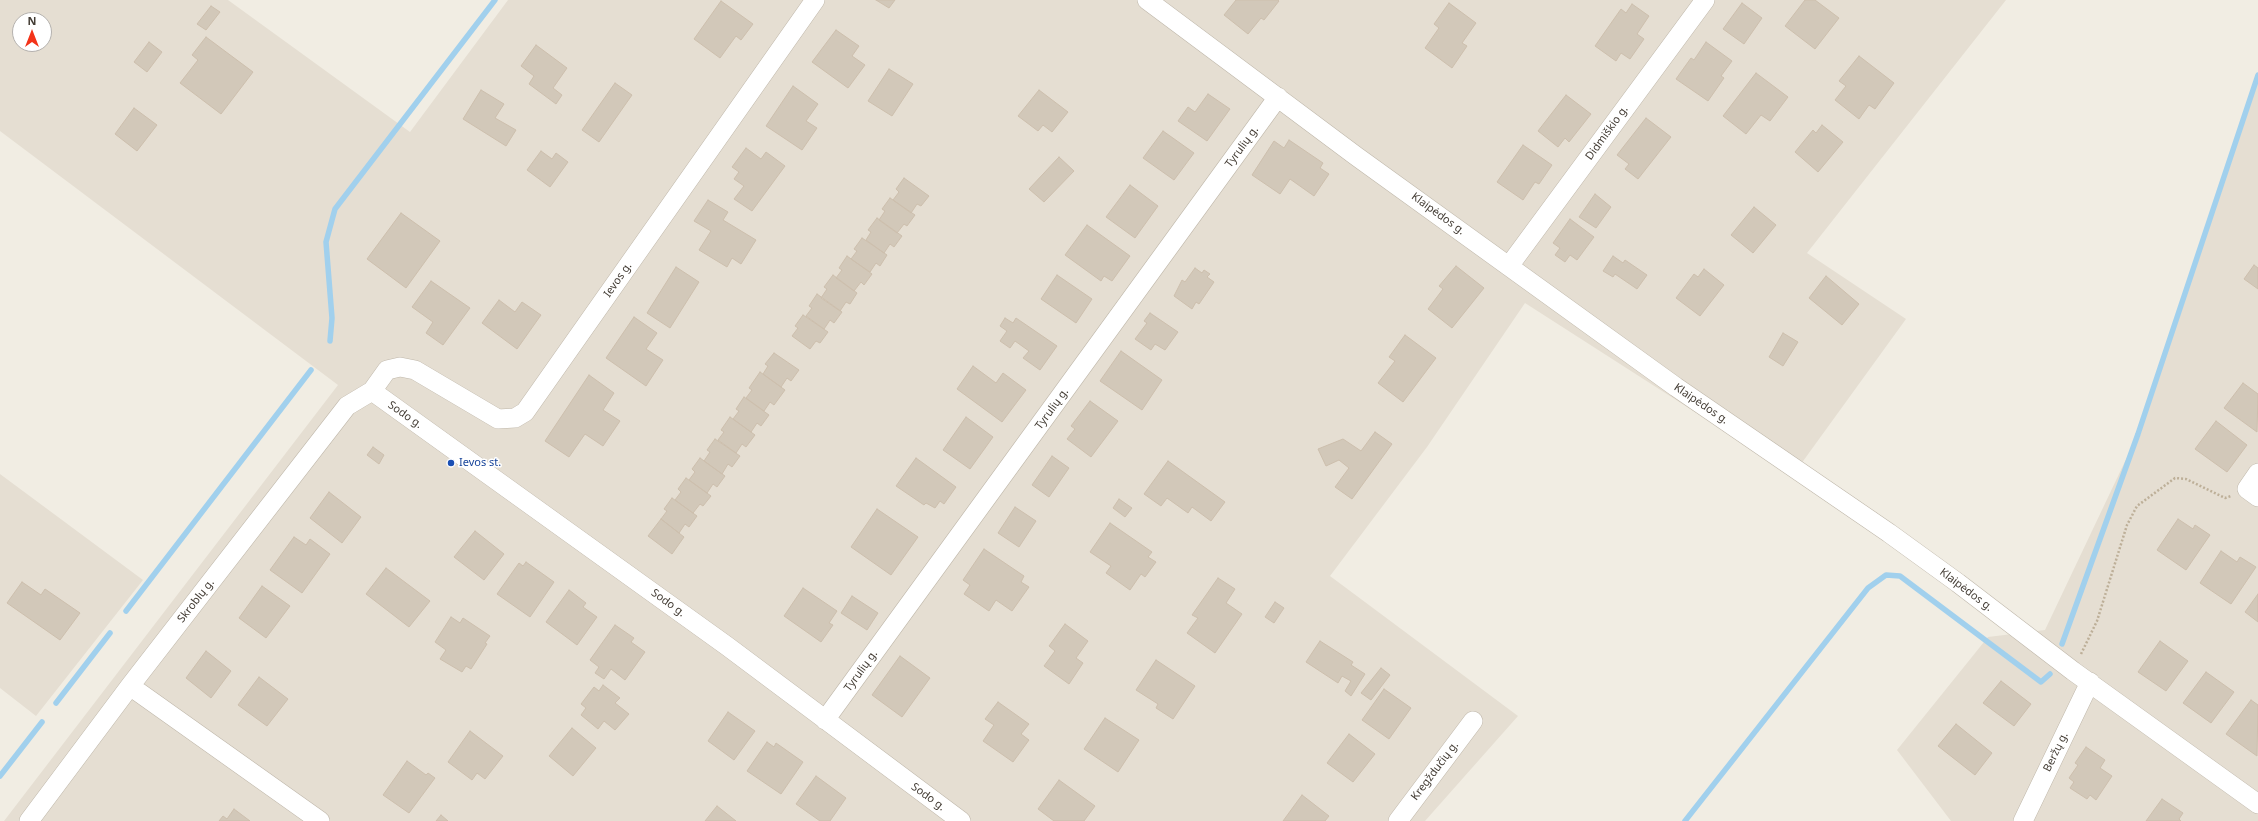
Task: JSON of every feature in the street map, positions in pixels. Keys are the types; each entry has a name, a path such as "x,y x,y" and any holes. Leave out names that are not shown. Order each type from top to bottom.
{"street":[{"name":"Ievos g.","path":"372,391 387,370 400,367 415,370 433,379 498,419 515,418 525,412 815,0"},
{"name":"Klaipėdos g.","path":"1147,0 1703,407 1750,437 1889,533 2073,671 2258,804"},
{"name":"Didmiškio g.","path":"1509,266 1705,0"},
{"name":"Tyrulių g.","path":"825,720 1278,97"},
{"name":"Skroblų g.","path":"29,821 130,686 347,406 372,391"},
{"name":"Sodo g.","path":"372,391 602,555 961,821"},
{"path":"2252,493 2258,473"},
{"name":"Beržų g.","path":"2023,821 2090,682"},
{"path":"130,686 320,821"},
{"name":"Kregždučių g.","path":"1398,821 1473,720"}],"path":[{"path":"2073,671 2097,621 2127,525 2137,506 2175,478 2186,479 2225,498 2252,493"}],"shaded area":[{"path":"0,0 228,0 410,132 508,0 2006,0 1807,253 1906,319 1793,475 1525,303 1427,447 1330,576 1518,716 1425,821 4,821 338,385 0,131"},
{"path":"2258,75 2258,821 1951,821 1897,750 1988,637 2045,630 2138,434"},
{"path":"0,474 143,580 36,716 0,688"}],"building":[{"path":"876,0 895,0 889,8"},
{"path":"1236,0 1279,1 1264,20 1261,18 1248,34 1224,15"},
{"path":"1805,0 1815,0 1839,18 1815,49 1785,26"},
{"path":"721,1 753,24 741,40 736,36 720,58 694,39"},
{"path":"1449,3 1476,23 1462,43 1467,46 1452,68 1425,48 1439,28 1434,24"},
{"path":"1742,3 1762,18 1744,44 1723,29"},
{"path":"1632,4 1649,16 1637,34 1644,39 1630,59 1621,53 1616,61 1595,46 1621,9 1626,13"},
{"path":"211,6 220,12 206,30 197,24"},
{"path":"836,30 859,46 852,56 865,65 848,88 812,62"},
{"path":"206,37 253,72 221,114 180,83 198,60 192,55"},
{"path":"149,42 162,52 147,72 134,62"},
{"path":"1706,42 1732,61 1721,76 1724,78 1708,101 1676,79 1691,58 1694,60"},
{"path":"536,45 567,68 553,88 562,95 556,104 529,84 534,76 521,66"},
{"path":"1859,56 1894,83 1875,109 1869,105 1859,119 1835,100 1846,86 1839,81"},
{"path":"889,69 913,84 892,116 868,101"},
{"path":"1756,73 1788,97 1770,121 1761,115 1746,134 1723,116"},
{"path":"615,83 632,95 599,142 582,130"},
{"path":"793,86 818,104 806,121 817,128 802,150 766,126"},
{"path":"481,90 504,104 495,118 516,130 506,146 463,119"},
{"path":"1039,90 1068,112 1052,132 1043,125 1038,131 1018,116"},
{"path":"1208,94 1230,109 1207,141 1178,121 1188,107 1195,112"},
{"path":"1566,95 1591,114 1569,142 1565,138 1558,147 1538,131"},
{"path":"134,108 157,125 137,151 115,134"},
{"path":"1646,118 1671,137 1638,179 1625,169 1629,164 1617,155"},
{"path":"1822,125 1843,142 1818,172 1795,152 1813,130 1816,133"},
{"path":"1163,131 1194,153 1174,180 1143,158"},
{"path":"1289,140 1323,163 1320,168 1329,174 1314,196 1290,179 1280,194 1252,175 1274,141 1284,148"},
{"path":"1523,145 1552,165 1539,184 1535,182 1523,200 1497,182"},
{"path":"746,148 761,159 766,152 785,166 752,211 734,199 744,186 734,179 739,172 732,167"},
{"path":"541,151 552,159 556,153 568,162 550,187 527,170"},
{"path":"1059,157 1074,171 1044,202 1029,189"},
{"path":"904,178 929,196 921,206 917,204 911,213 893,200 899,192 896,189"},
{"path":"1130,185 1158,206 1135,238 1106,217"},
{"path":"1595,194 1611,207 1596,228 1579,217"},
{"path":"890,198 915,215 907,226 904,224 897,233 879,220 885,211 882,209"},
{"path":"708,200 728,212 723,220 756,240 741,264 732,258 727,267 699,250 711,231 694,221"},
{"path":"1754,207 1776,225 1753,253 1731,235"},
{"path":"401,213 440,241 406,288 367,259"},
{"path":"877,218 902,236 894,247 890,244 884,253 866,240 871,232 868,230"},
{"path":"1570,219 1594,237 1577,260 1570,255 1565,262 1555,255 1560,248 1553,243"},
{"path":"1087,225 1130,256 1112,281 1104,276 1101,281 1065,255"},
{"path":"862,238 887,255 880,266 876,263 870,272 851,259 857,251 854,249"},
{"path":"847,256 872,274 864,285 861,282 854,291 836,278 842,270 839,268"},
{"path":"1613,256 1623,263 1625,260 1647,275 1637,289 1615,274 1613,277 1603,271"},
{"path":"2254,265 2258,268 2258,289 2244,279"},
{"path":"1456,266 1484,288 1452,328 1428,309 1443,289 1439,286"},
{"path":"676,267 699,282 670,328 647,313"},
{"path":"1195,268 1202,273 1204,270 1210,274 1207,277 1214,282 1199,304 1196,302 1192,309 1174,296 1182,280 1185,282"},
{"path":"1704,269 1724,285 1700,316 1676,298 1694,274 1698,277"},
{"path":"833,275 857,293 850,304 846,302 840,311 821,298 827,289 824,287"},
{"path":"1057,275 1092,299 1076,323 1041,299"},
{"path":"1826,276 1859,304 1842,325 1809,298"},
{"path":"431,281 470,308 443,345 426,333 433,322 412,307"},
{"path":"817,294 842,312 834,323 830,320 824,329 806,316 812,308 809,306"},
{"path":"499,300 515,312 522,302 541,315 517,349 482,323"},
{"path":"1150,313 1178,332 1165,350 1155,344 1151,350 1135,339 1147,323 1144,321"},
{"path":"803,315 828,332 820,343 816,341 810,349 792,336 798,328 795,326"},
{"path":"634,317 657,333 646,349 663,360 646,386 606,358"},
{"path":"1005,318 1013,323 1016,318 1057,346 1040,370 1023,358 1029,351 1015,341 1010,348 1000,341 1007,331 1000,326"},
{"path":"1783,333 1798,342 1783,366 1769,357"},
{"path":"1405,335 1436,358 1403,402 1378,383 1395,361 1389,357"},
{"path":"1121,351 1162,380 1142,410 1100,381"},
{"path":"774,353 799,370 791,381 787,378 781,387 763,374 768,366 765,364"},
{"path":"973,366 996,383 1003,373 1026,390 1002,422 957,389"},
{"path":"760,372 785,390 774,405 770,402 764,411 746,398 752,390 749,388"},
{"path":"589,375 614,393 603,410 620,421 603,446 585,434 569,457 545,441"},
{"path":"2243,383 2258,394 2257,432 2224,408"},
{"path":"744,397 769,415 761,426 757,423 751,432 733,419 739,411 736,409"},
{"path":"1090,401 1118,421 1091,457 1067,439 1075,429 1071,426"},
{"path":"730,417 755,435 746,447 742,444 736,453 718,440 724,432 721,430"},
{"path":"966,417 993,437 970,469 943,450"},
{"path":"2216,421 2247,445 2227,472 2195,449"},
{"path":"1375,432 1392,444 1352,499 1335,487 1349,468 1339,460 1326,466 1318,449 1343,439 1361,451"},
{"path":"715,439 740,456 732,467 728,464 722,474 704,461 710,452 707,450"},
{"path":"373,447 384,455 379,464 367,455"},
{"path":"1052,456 1069,468 1049,497 1032,485"},
{"path":"700,458 725,476 717,487 713,484 707,493 689,480 695,472 692,469"},
{"path":"916,458 956,487 944,504 940,501 935,508 926,503 924,505 896,486"},
{"path":"1168,461 1225,502 1211,521 1192,507 1188,513 1167,498 1161,506 1144,494"},
{"path":"686,478 711,496 703,506 700,504 693,513 675,500 681,492 678,489"},
{"path":"329,492 361,517 342,543 310,518"},
{"path":"672,498 697,516 689,527 685,524 679,533 661,519 667,511 664,509"},
{"path":"1119,499 1132,508 1125,517 1113,508"},
{"path":"1015,507 1036,521 1019,547 998,533"},
{"path":"877,509 918,537 891,575 851,547"},
{"path":"661,519 684,537 672,554 648,536"},
{"path":"2178,519 2193,529 2195,525 2210,535 2186,570 2157,550"},
{"path":"1110,523 1152,552 1148,557 1156,562 1145,577 1141,574 1130,590 1106,573 1111,566 1090,552"},
{"path":"475,531 504,554 484,580 454,557"},
{"path":"294,537 306,545 310,539 330,554 302,593 270,570"},
{"path":"984,549 1024,576 1021,582 1029,587 1012,611 996,600 989,611 964,594 970,585 963,580"},
{"path":"2221,551 2237,562 2240,557 2256,567 2231,604 2200,583"},
{"path":"526,562 554,582 530,617 497,594 519,563 523,566"},
{"path":"386,568 430,601 409,627 366,594"},
{"path":"1218,578 1235,589 1226,603 1242,614 1215,653 1187,633 1198,618 1192,615"},
{"path":"22,582 41,595 45,589 80,613 60,640 7,603"},
{"path":"262,586 290,606 266,638 239,618"},
{"path":"803,588 837,611 829,623 833,625 821,642 784,616"},
{"path":"569,590 586,603 583,607 597,617 577,645 546,622"},
{"path":"2258,594 2258,622 2245,612"},
{"path":"852,596 878,613 867,630 841,613"},
{"path":"1275,602 1284,608 1274,623 1265,617"},
{"path":"451,617 460,623 463,618 490,636 485,643 487,644 471,669 466,666 462,672 440,659 446,650 435,642"},
{"path":"1065,624 1088,641 1076,658 1083,663 1069,684 1044,666 1055,651 1049,646"},
{"path":"615,625 634,638 631,642 645,652 625,680 611,669 604,679 595,673 599,667 590,660"},
{"path":"1320,641 1353,662 1351,665 1365,674 1351,696 1345,691 1351,681 1342,676 1338,683 1306,662"},
{"path":"2160,641 2188,661 2166,691 2138,672"},
{"path":"206,651 231,671 211,698 186,678"},
{"path":"900,656 930,678 902,717 872,695"},
{"path":"1156,660 1195,686 1173,719 1156,708 1158,704 1136,690"},
{"path":"1381,668 1390,675 1371,700 1361,693"},
{"path":"2206,672 2234,692 2211,723 2183,703"},
{"path":"259,677 288,699 267,726 238,705"},
{"path":"2001,681 2031,704 2014,726 1983,703"},
{"path":"603,685 620,698 615,703 629,714 615,730 604,721 598,729 581,715 586,708 581,704 594,687 599,691"},
{"path":"1384,689 1411,708 1389,739 1362,720"},
{"path":"2251,700 2258,705 2257,756 2226,734"},
{"path":"998,702 1029,724 1021,734 1029,740 1013,762 983,741 994,725 985,719"},
{"path":"728,712 755,731 734,760 708,741"},
{"path":"1105,718 1139,740 1118,772 1084,749"},
{"path":"1956,724 1992,753 1975,775 1938,746"},
{"path":"572,728 596,748 573,776 549,756"},
{"path":"470,731 503,756 485,779 477,773 472,780 448,762"},
{"path":"1349,734 1375,754 1353,782 1327,763"},
{"path":"767,742 774,747 776,743 803,762 781,794 747,771"},
{"path":"2086,747 2105,760 2100,768 2112,776 2096,800 2090,795 2087,799 2070,788 2074,782 2069,778 2078,765 2075,763"},
{"path":"407,761 426,775 428,773 435,778 409,813 383,795"},
{"path":"816,776 846,798 830,821 820,821 796,804"},
{"path":"1059,780 1095,806 1084,821 1054,821 1038,809"},
{"path":"1302,795 1329,816 1325,821 1283,821"},
{"path":"2162,799 2183,813 2179,819 2181,821 2146,821"},
{"path":"717,806 736,821 705,821"},
{"path":"234,809 250,821 219,821 223,816 227,819"},
{"path":"441,815 448,821 436,821"}],"waterway":[{"path":"330,341 332,318 326,242 335,209 495,0"},
{"path":"2062,644 2138,434 2258,75"},
{"path":"126,611 311,370"},
{"path":"1685,821 1868,588 1886,575 1900,576 2041,682 2050,674"},
{"path":"56,703 110,633"},
{"path":"0,776 42,722"}],"place":[{"name":"Ievos st.","path":"451,463"}]}
